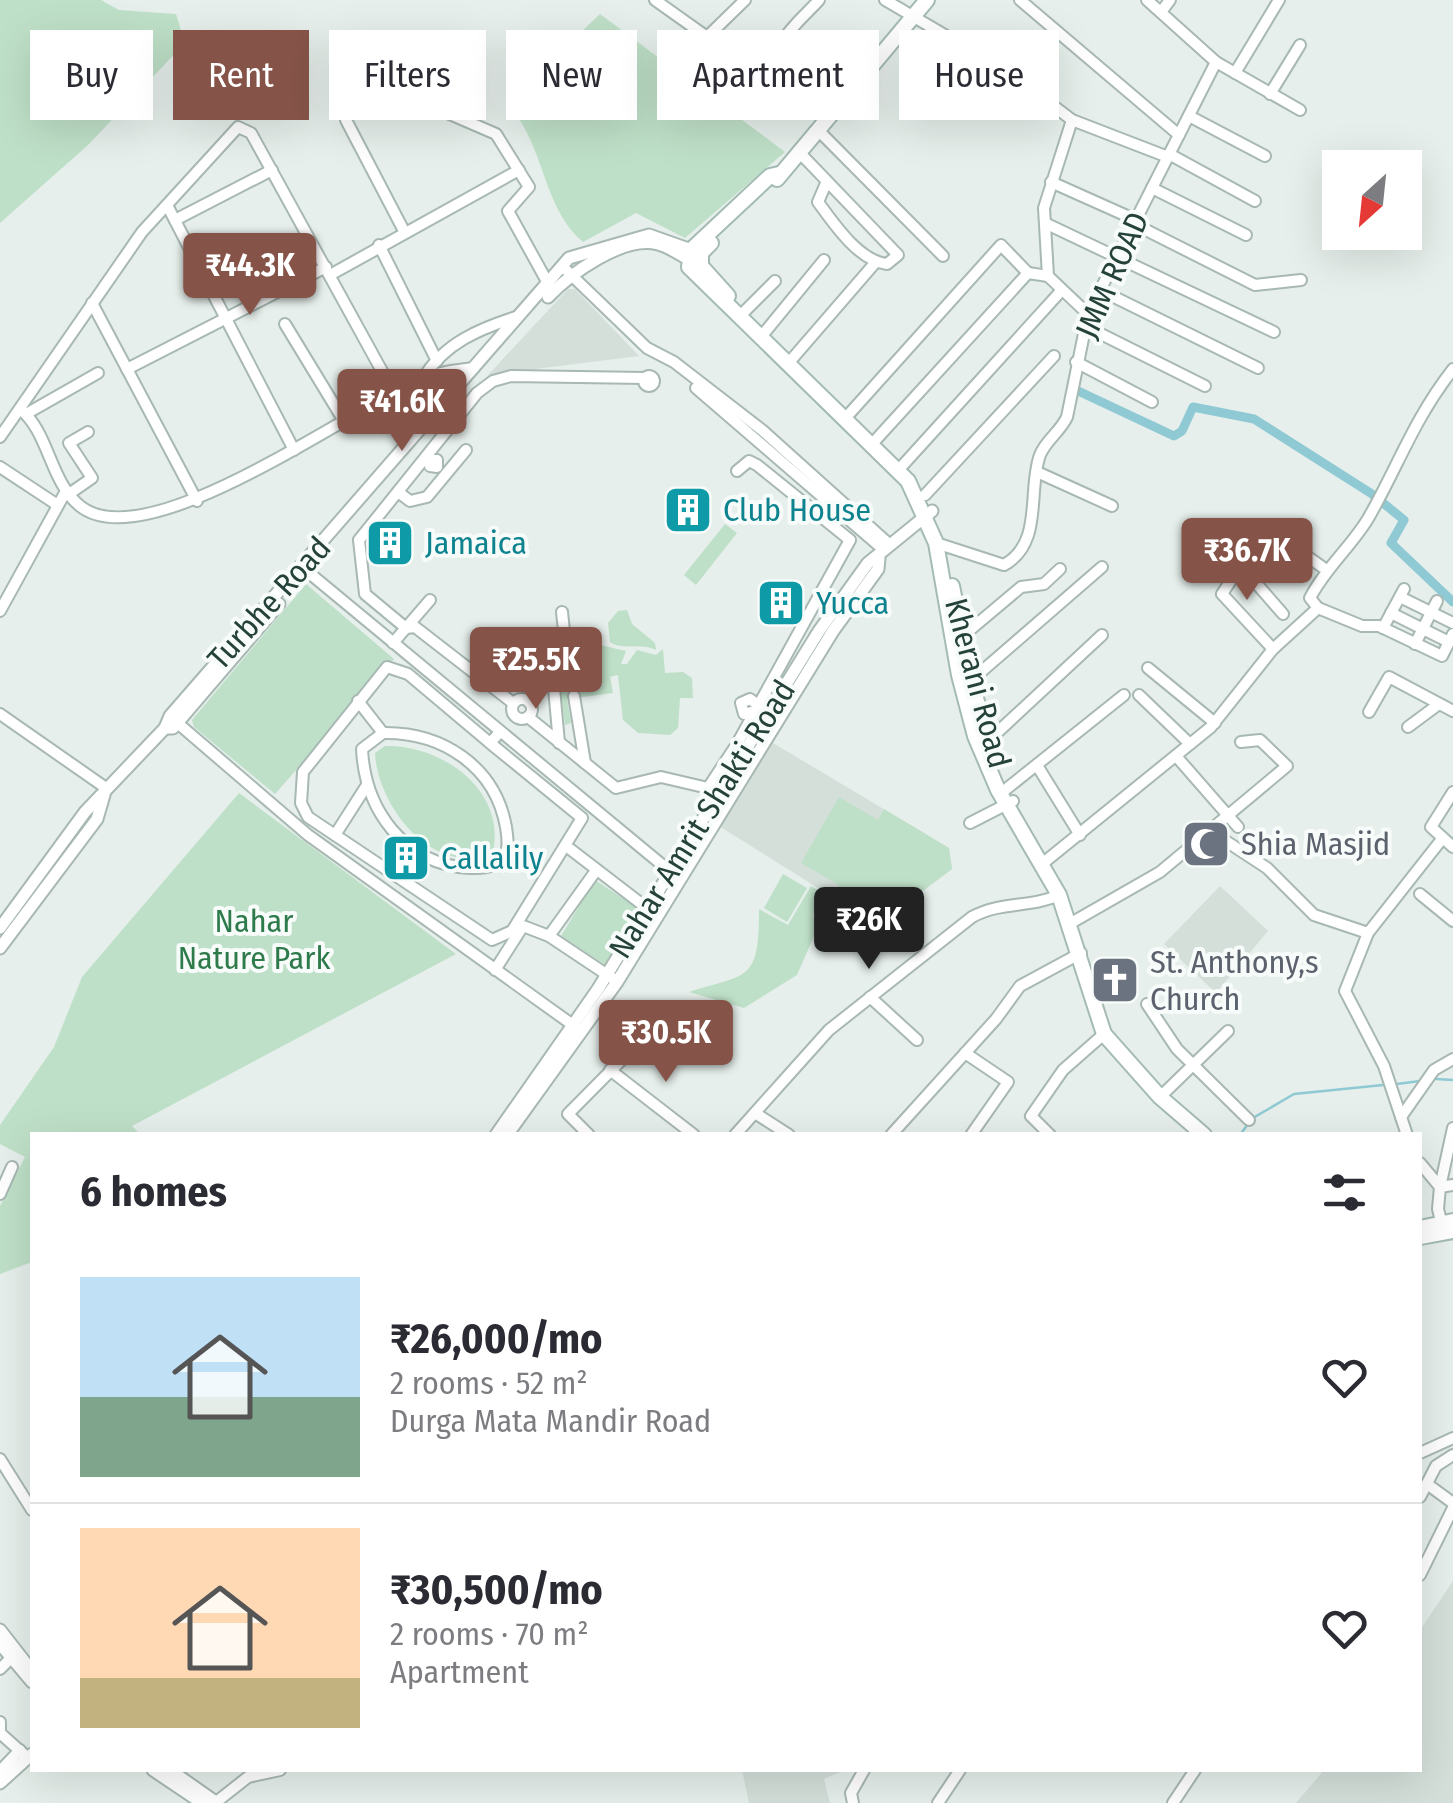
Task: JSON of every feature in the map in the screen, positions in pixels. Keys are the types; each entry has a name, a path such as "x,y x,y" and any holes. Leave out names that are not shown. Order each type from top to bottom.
{"main road":[{"path":"879,55 927,0"},
{"path":"826,120 689,268 903,465 924,495 930,513"},
{"path":"696,257 744,312 850,413 930,513"},
{"name":"Kherani Road","path":"930,513 941,543 976,736 1007,798 1037,843 1039,857 1082,953 1104,1034 1195,1132"},
{"name":"Kherani Road","path":"966,684 1007,798"},
{"path":"1422,1228 1448,1227"},
{"path":"1422,1236 1448,1227"}],"street":[{"path":"656,0 707,37 745,0"},
{"path":"793,30 819,0"},
{"path":"885,0 1013,75 1072,120 1168,156 1256,201"},
{"path":"1020,0 1179,135"},
{"path":"1147,0 1216,62 1300,110"},
{"path":"1161,12 1170,0"},
{"path":"1235,73 1278,0"},
{"path":"1270,94 1300,45"},
{"name":"JMM ROAD","path":"941,543 994,562 1009,563 1028,538 1041,452 1060,432 1068,416 1087,320 1216,62"},
{"path":"404,231 346,120 352,96 350,71 496,134 528,190 508,211 549,286"},
{"path":"1189,116 1265,156"},
{"path":"1072,120 1044,208 1048,276 1087,320 1205,386"},
{"path":"0,438 23,411 142,232 168,207 209,154 238,127 251,133 394,393"},
{"path":"818,130 942,256"},
{"path":"798,151 898,254 887,264 875,263 818,202 827,181"},
{"path":"176,220 272,170"},
{"path":"127,369 226,315 328,271 519,170"},
{"path":"1051,182 1255,284 1301,280"},
{"path":"1152,188 1246,235"},
{"path":"168,207 294,450"},
{"path":"1047,224 1274,332"},
{"path":"428,459 412,446 566,271 652,243 696,257"},
{"path":"379,245 436,360"},
{"path":"850,413 1001,245 1028,273 1048,276"},
{"path":"765,332 824,260"},
{"path":"792,359 875,263"},
{"path":"566,271 664,361 810,479 884,551"},
{"name":"Turbhe Road","path":"0,928 106,788 171,722 412,446 475,368 566,271"},
{"path":"874,441 1028,273"},
{"path":"744,312 775,281"},
{"path":"1100,290 1258,368"},
{"path":"903,465 1061,291"},
{"path":"92,303 197,501"},
{"path":"424,378 436,360 475,330 522,316"},
{"path":"285,324 344,421"},
{"path":"924,495 1054,356"},
{"path":"664,361 650,378 511,376 493,380 477,393 428,459 359,540 365,594 406,628 415,627 616,788 660,777 708,788 763,712 850,540 749,461 737,471"},
{"path":"1076,362 1152,402"},
{"path":"23,411 68,493 82,508 110,516 197,501 424,378 475,368"},
{"path":"1392,613 1450,645 1442,656 1383,628 1362,626 1318,608 1310,598 1325,568 1366,521 1408,432 1453,368"},
{"path":"23,411 98,373"},
{"path":"1,608 56,504 92,478 69,443 88,432"},
{"path":"398,492 410,502 428,498 466,450"},
{"path":"0,467 56,504"},
{"path":"1038,472 1112,506"},
{"path":"797,496 810,479"},
{"name":"Nahar Amrit Shakti Road","path":"674,875 714,794 763,712 878,569 884,551 930,513"},
{"path":"1274,649 1222,594 1266,527 1325,568"},
{"path":"1240,566 1283,614"},
{"path":"966,684 1102,567"},
{"path":"304,569 674,875"},
{"path":"958,640 1020,587 1038,586 1060,570"},
{"path":"1383,628 1402,593 1453,623"},
{"path":"393,643 430,600"},
{"path":"1415,644 1437,601"},
{"path":"1039,857 1080,835 1190,744 1274,649 1318,608"},
{"path":"500,732 525,718 529,702 567,659 562,612"},
{"path":"988,741 1102,635"},
{"path":"396,667 490,743 582,818 512,931 492,940 308,816 302,803 303,772 387,668 396,667"},
{"path":"1148,668 1214,717"},
{"path":"553,677 560,743"},
{"path":"1369,712 1389,677 1453,711"},
{"path":"1166,700 1174,690"},
{"path":"970,823 1007,798 1124,695"},
{"path":"1139,695 1190,744"},
{"path":"574,696 585,763"},
{"path":"490,743 513,706 521,699 529,702"},
{"path":"358,701 384,734"},
{"path":"1408,727 1439,704"},
{"name":"Nahar Amrit Shakti Road","path":"498,1132 612,978 674,875 763,712"},
{"path":"0,714 106,788 97,819 0,948"},
{"path":"1199,732 1214,717"},
{"path":"171,722 308,835 576,1027"},
{"path":"384,734 431,739 472,763 499,802 508,851 497,864 454,866 424,856 388,826 366,786 362,749 384,734"},
{"path":"1071,923 1160,872 1287,766 1260,740 1241,742"},
{"path":"1176,756 1238,827"},
{"path":"1038,767 1080,835"},
{"path":"334,834 366,786"},
{"path":"1453,792 1430,826 1453,847"},
{"path":"496,970 589,818"},
{"path":"1209,830 1267,868 1314,916 1368,934"},
{"path":"1406,1132 1384,1066 1345,991 1368,934 1442,838"},
{"path":"570,849 595,872 652,911"},
{"path":"549,936 588,875 595,872"},
{"path":"383,889 392,873"},
{"path":"1420,894 1453,921"},
{"path":"738,1132 830,1030 972,917 989,908 1042,903 1059,895"},
{"path":"523,926 549,936 612,978"},
{"path":"895,1132 1020,986 1082,953"},
{"path":"870,997 917,1040"},
{"path":"1147,1004 1194,1067 1249,1120"},
{"path":"586,1132 568,1114 672,1009"},
{"name":"Nahar Amrit Shakti Road","path":"508,1132 576,1027"},
{"path":"1160,1098 1228,1031"},
{"path":"1047,1132 1030,1116 1063,1070 1104,1034"},
{"path":"965,1053 1008,1082 973,1132"},
{"path":"1401,1117 1434,1070 1453,1059"},
{"path":"610,1070 691,1132"},
{"path":"755,1113 784,1132"},
{"path":"676,1132 683,1124"},
{"path":"1448,1227 1440,1187 1453,1128"},
{"path":"1422,1165 1440,1187"},
{"path":"0,1194 12,1167"},
{"path":"1440,1187 1453,1185"},
{"path":"1422,1452 1453,1438"},
{"path":"1422,1493 1436,1466 1453,1455"},
{"path":"0,1460 30,1507"},
{"path":"1422,1571 1453,1505 1427,1484"},
{"path":"0,1630 30,1679"},
{"path":"0,1644 30,1669"},
{"path":"0,1669 13,1656"},
{"path":"0,1722 0,1733 27,1754 1,1777"},
{"path":"155,1772 202,1803"},
{"path":"173,1772 216,1803 251,1774"},
{"path":"853,1803 850,1793 863,1772"},
{"path":"938,1803 959,1772"},
{"path":"1173,1803 1189,1772"}],"shaded area":[{"path":"568,289 575,289 639,356 488,375"},
{"path":"773,743 949,848 952,869 877,925 719,826"},
{"path":"1220,886 1268,931 1216,993 1164,944"},
{"path":"1453,1581 1453,1803 1296,1803 1322,1772 1422,1772 1422,1627"},
{"path":"742,1772 840,1772 824,1779 830,1803 749,1803"}],"green space":[{"path":"0,0 101,0 119,10 176,14 181,30 173,30 173,56 153,77 153,30 30,30 30,120 112,120 0,223"},
{"path":"600,14 621,30 583,30"},
{"path":"637,42 657,57 657,120 742,120 785,152 685,238 636,213 583,242 555,204 519,120 637,120"},
{"path":"725,524 737,533 696,585 684,575"},
{"path":"306,584 394,659 275,794 194,727 192,720"},
{"path":"627,610 632,624 655,643 656,650 610,642 608,623 618,611"},
{"path":"600,645 626,651 621,664 627,664 637,650 656,655 663,649 665,673 683,672 692,678 693,698 680,698 678,728 670,735 638,733 623,720 618,675 610,677 613,693 567,699 571,723 565,725 559,676 572,658 601,655"},
{"path":"385,746 427,753 464,774 489,808 494,829 493,851 471,858 450,856 413,833 398,815 378,773 375,753"},
{"name":"Nahar Nature Park","path":"239,793 456,954 132,1126 138,1132 30,1132 30,1263 0,1274 0,1206 25,1157 0,1144 0,1125 54,1047 82,977"},
{"path":"839,797 878,820 884,809 949,848 952,869 877,925 832,900 839,885 801,863"},
{"path":"783,874 807,888 787,922 764,908"},
{"path":"595,880 642,911 610,968 561,936"},
{"path":"811,886 822,893 813,915 818,927 797,975 744,1008 689,992 746,971 756,951 759,909 788,925"}],"waterway":[{"path":"1076,390 1174,436 1182,431 1193,407 1254,419 1372,494 1404,520 1391,543 1453,602"},
{"path":"1436,1079 1453,1080"},
{"path":"1397,1084 1420,1081"},
{"path":"1253,1118 1294,1094 1383,1085"},
{"path":"1242,1132 1248,1124"}],"place":[{"name":"Club House","path":"688,510"},
{"name":"Jamaica","path":"390,543"},
{"name":"Yucca","path":"781,603"},
{"name":"Shia Masjid","path":"1206,844"},
{"name":"Callalily","path":"406,858"},
{"name":"St. Anthony,s Church","path":"1115,980"}]}
